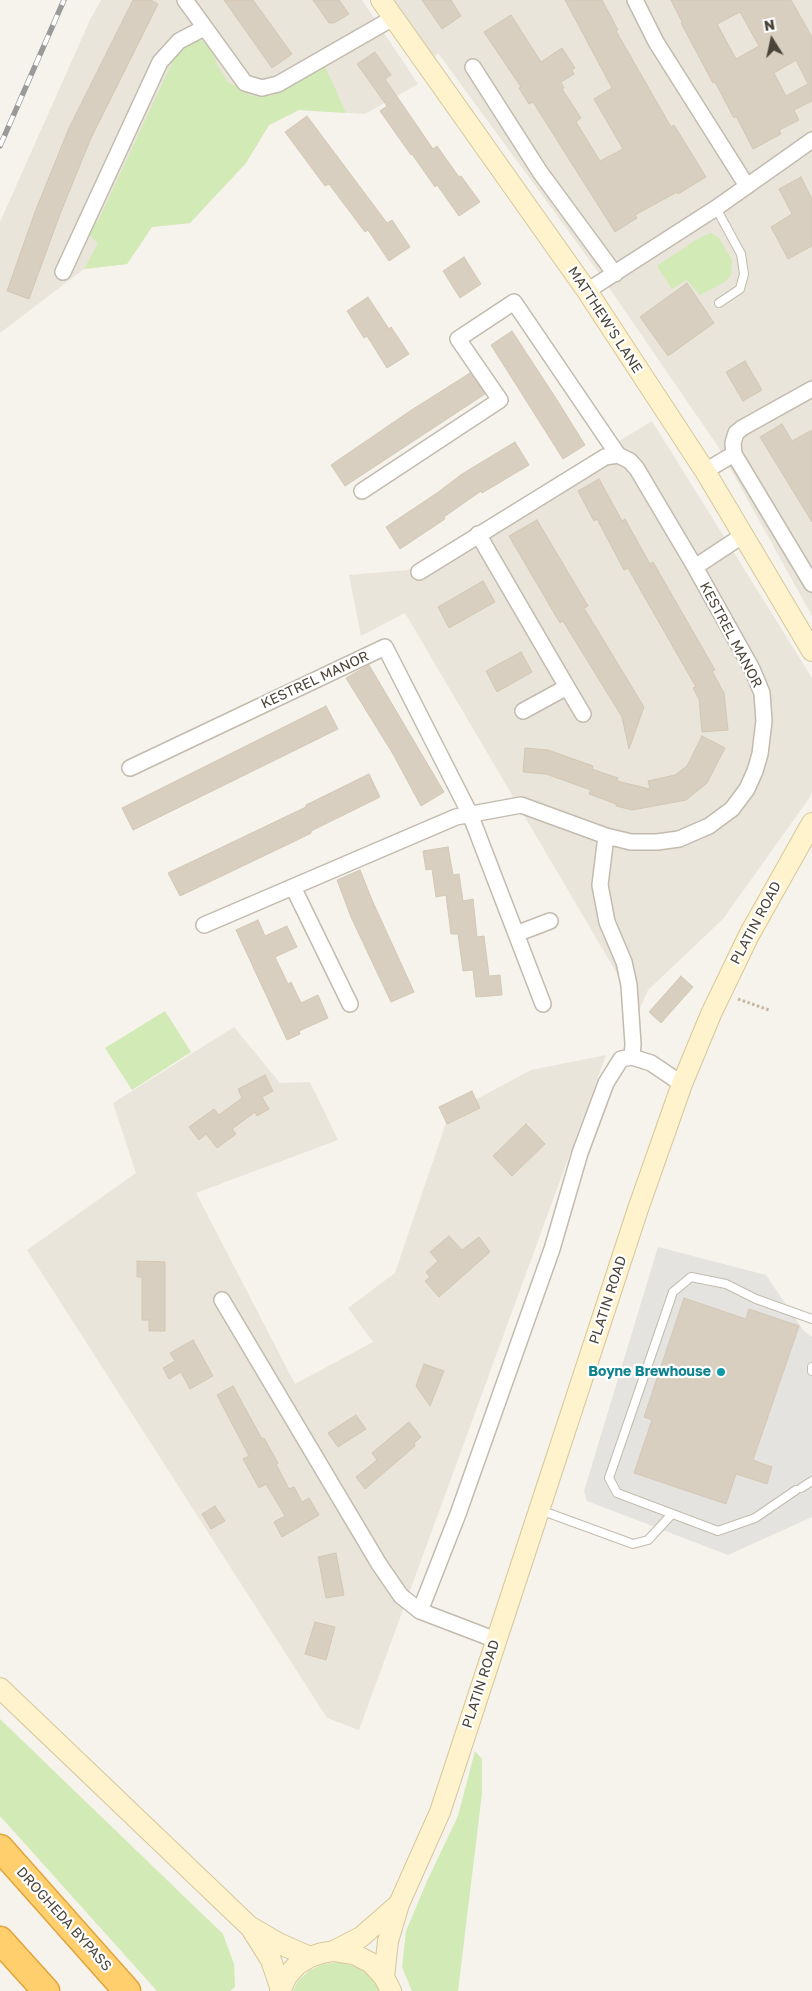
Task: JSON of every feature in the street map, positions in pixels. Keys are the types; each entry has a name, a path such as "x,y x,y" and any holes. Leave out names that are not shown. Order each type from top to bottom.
{"highway":[{"name":"DROGHEDA BYPASS","path":"0,1848 127,1991"},
{"path":"0,1940 46,1991"}],"main road":[{"name":"MATTHEW'S LANE","path":"381,0 587,291 704,471 812,651"},
{"name":"PLATIN ROAD","path":"388,1984 388,1941 399,1904 440,1812 638,1209 682,1084 753,927 812,823"},
{"path":"0,1688 249,1926 278,1943 310,1957"},
{"name":"PLATIN ROAD","path":"334,1951 361,1937 399,1904"},
{"path":"249,1926 271,1960 281,1991"},
{"path":"281,1991 288,1976 297,1965 310,1957 334,1951 354,1954 371,1963 388,1984"}],"street":[{"path":"184,0 245,83 262,88 278,84 393,18"},
{"path":"635,0 653,36 747,186"},
{"path":"62,272 160,62 179,42 204,28"},
{"path":"473,67 540,172 614,274"},
{"path":"587,291 716,208 812,140"},
{"name":"KESTREL MANOR","path":"204,925 456,817 470,814 521,805 606,836 631,842 657,842 679,839 709,826 732,809 747,789 755,771 760,754 764,721 762,693 752,669 637,469 630,461 618,455 514,302 458,339 500,400 362,491"},
{"path":"812,389 742,428 736,434 733,443 734,454 812,584"},
{"path":"704,471 734,454"},
{"path":"419,572 604,457 618,455"},
{"path":"478,534 583,714"},
{"name":"KESTREL MANOR","path":"695,567 742,536"},
{"name":"KESTREL MANOR","path":"130,768 385,647 470,814 543,1004"},
{"path":"523,711 567,687"},
{"path":"606,836 600,885 607,922 624,962 629,985 633,1044 632,1057"},
{"path":"293,887 350,1004"},
{"path":"516,934 550,921"},
{"path":"420,1611 458,1514 552,1249 580,1153 606,1083 622,1060 632,1057 651,1063 682,1084"},
{"path":"222,1300 379,1564 402,1596 420,1611 496,1640"}],"lane":[{"path":"716,208 741,254 744,274 740,289 719,303"},
{"path":"812,1319 756,1299 726,1284 691,1277 674,1292 609,1478 617,1493 718,1531 755,1518 812,1482"},
{"path":"539,1510 633,1544 648,1540 672,1514"}],"path":[{"path":"722,992 769,1010"}],"shaded area":[{"path":"101,0 362,0 418,84 365,114 299,110 269,125 246,163 190,223 152,227 127,264 84,269 0,333 0,222 90,20"},
{"path":"381,0 812,0 812,616 719,448 599,273 438,53 429,66"},
{"path":"652,421 812,678 812,791 810,797 723,919 648,990 639,1011 405,613 361,636 349,575 408,570"},
{"path":"234,1027 280,1083 310,1082 338,1140 196,1193 295,1384 373,1342 348,1308 395,1273 449,1114 531,1070 606,1055 359,1730 327,1718 27,1250 136,1173 113,1103"},
{"path":"658,1247 766,1275 804,1331 812,1337 812,1517 728,1555 587,1501 584,1491","holes":["684,1298 746,1319 749,1310 799,1326 753,1460 772,1467 767,1484 736,1474 726,1504 634,1473 652,1420 644,1417"]}],"green space":[{"path":"199,39 207,43 213,52 217,65 229,83 237,86 249,95 261,97 274,95 325,66 346,113 299,110 269,125 246,163 190,223 152,227 127,264 84,269 98,243 89,232 92,223 98,221 171,65 171,56 190,40"},
{"path":"711,233 719,238 732,260 731,275 725,282 700,295 687,280 672,289 657,266 699,238"},
{"path":"165,1011 191,1052 132,1090 105,1048"},
{"path":"0,1719 223,1934 234,1964 235,1987 230,1991 157,1991 0,1816"},
{"path":"475,1751 482,1759 482,1793 458,1991 412,1991 402,1967 406,1931 458,1816"},
{"path":"339,1962 354,1966 367,1974 379,1991 293,1991 298,1981 310,1970 324,1964"}],"building":[{"path":"133,0 151,0 158,4 91,138 60,214 29,299 7,291 35,212 69,128"},
{"path":"224,0 253,0 292,54 272,68"},
{"path":"313,0 339,0 349,14 334,23 329,23"},
{"path":"422,0 451,0 461,16 442,29"},
{"path":"565,0 602,0 618,30 616,31 671,127 674,125 706,177 678,194 677,192 635,215 637,218 615,232 533,102 529,104 519,88 521,87 484,32 511,15 541,62 562,48 575,68 572,70 574,74 561,82 564,88 562,89 581,118 576,122 600,161 623,149 594,99 612,88"},
{"path":"671,0 791,0 812,37 812,101 794,110 799,120 779,130 781,134 753,149 736,116 734,118 715,82 713,83","holes":["740,12 759,46 736,59 717,24","796,60 808,84 786,96 774,73"]},
{"path":"375,52 391,75 385,79 433,149 437,146 480,202 459,216 437,185 435,187 380,111 387,106 357,64"},
{"path":"307,116 387,223 392,220 410,247 389,261 368,230 365,232 329,184 325,186 285,132"},
{"path":"801,177 812,199 812,246 788,259 771,227 792,214 779,189"},
{"path":"464,257 481,284 460,298 443,271"},
{"path":"687,283 714,323 668,356 640,317"},
{"path":"368,297 389,329 391,327 409,354 387,368 367,336 364,338 347,311"},
{"path":"512,331 585,445 563,459 491,345"},
{"path":"745,361 762,390 743,401 726,372"},
{"path":"470,373 485,394 345,486 331,465"},
{"path":"782,424 792,441 812,430 812,522 760,437"},
{"path":"515,442 529,465 482,493 481,491 444,517 445,519 400,549 386,527 462,474"},
{"path":"599,479 622,521 625,519 650,564 653,562 715,670 712,671 724,693 728,730 702,732 699,699 693,688 696,687 628,568 624,570 597,519 594,521 578,491"},
{"path":"537,520 588,606 584,608 644,707 629,749 622,717 563,621 560,623 509,536"},
{"path":"483,581 495,602 449,628 438,607"},
{"path":"521,652 532,672 497,692 486,671"},
{"path":"369,665 444,792 421,806 393,754 346,678"},
{"path":"326,706 338,729 133,830 122,808"},
{"path":"702,736 725,748 707,783 686,800 632,810 616,806 616,804 589,794 591,790 546,774 523,772 525,748 548,750 593,766 592,769 618,778 617,781 650,789 648,781 675,775 687,766"},
{"path":"369,774 380,797 311,831 311,833 297,840 180,896 168,873 306,807 306,805"},
{"path":"448,847 453,875 459,874 463,901 473,899 477,937 484,936 489,976 500,975 502,995 476,997 473,970 463,971 458,934 451,934 446,895 436,897 432,869 426,870 423,851"},
{"path":"360,870 414,992 391,1002 351,917 337,880"},
{"path":"258,920 265,936 287,926 297,947 275,957 288,984 291,982 301,1003 318,995 328,1018 299,1031 300,1034 287,1040 236,930"},
{"path":"681,976 693,987 661,1023 649,1012"},
{"path":"265,1075 273,1091 262,1097 269,1109 257,1116 255,1112 232,1129 236,1134 217,1148 206,1134 199,1140 189,1127 214,1109 219,1115 242,1098 238,1089"},
{"path":"472,1091 480,1108 447,1124 439,1107"},
{"path":"526,1124 545,1144 512,1176 493,1156"},
{"path":"449,1236 462,1250 479,1237 490,1252 439,1297 425,1281 430,1277 426,1272 438,1261 430,1252"},
{"path":"137,1261 165,1262 165,1331 149,1331 149,1320 142,1320 142,1277 137,1277"},
{"name":"Boyne Brewhouse","path":"684,1298 746,1319 749,1309 799,1326 753,1460 772,1467 767,1484 736,1474 726,1504 634,1473 652,1420 644,1417"},
{"path":"193,1340 213,1376 190,1389 181,1372 169,1379 163,1368 175,1361 170,1353"},
{"path":"424,1364 444,1371 430,1406 416,1386"},
{"path":"233,1386 262,1439 264,1438 278,1463 276,1464 289,1489 294,1487 302,1502 309,1498 319,1515 282,1537 274,1522 285,1516 266,1484 259,1488 243,1459 249,1456 217,1395"},
{"path":"356,1415 366,1429 338,1447 328,1433"},
{"path":"409,1422 421,1437 414,1443 415,1446 365,1489 356,1477 377,1460 372,1453"},
{"path":"215,1506 225,1521 211,1529 202,1514"},
{"path":"336,1553 344,1595 326,1598 318,1557"},
{"path":"315,1622 335,1627 326,1660 305,1654"}],"railway":[{"path":"0,146 64,0"}],"place":[{"name":"Boyne Brewhouse","path":"721,1372"}]}
